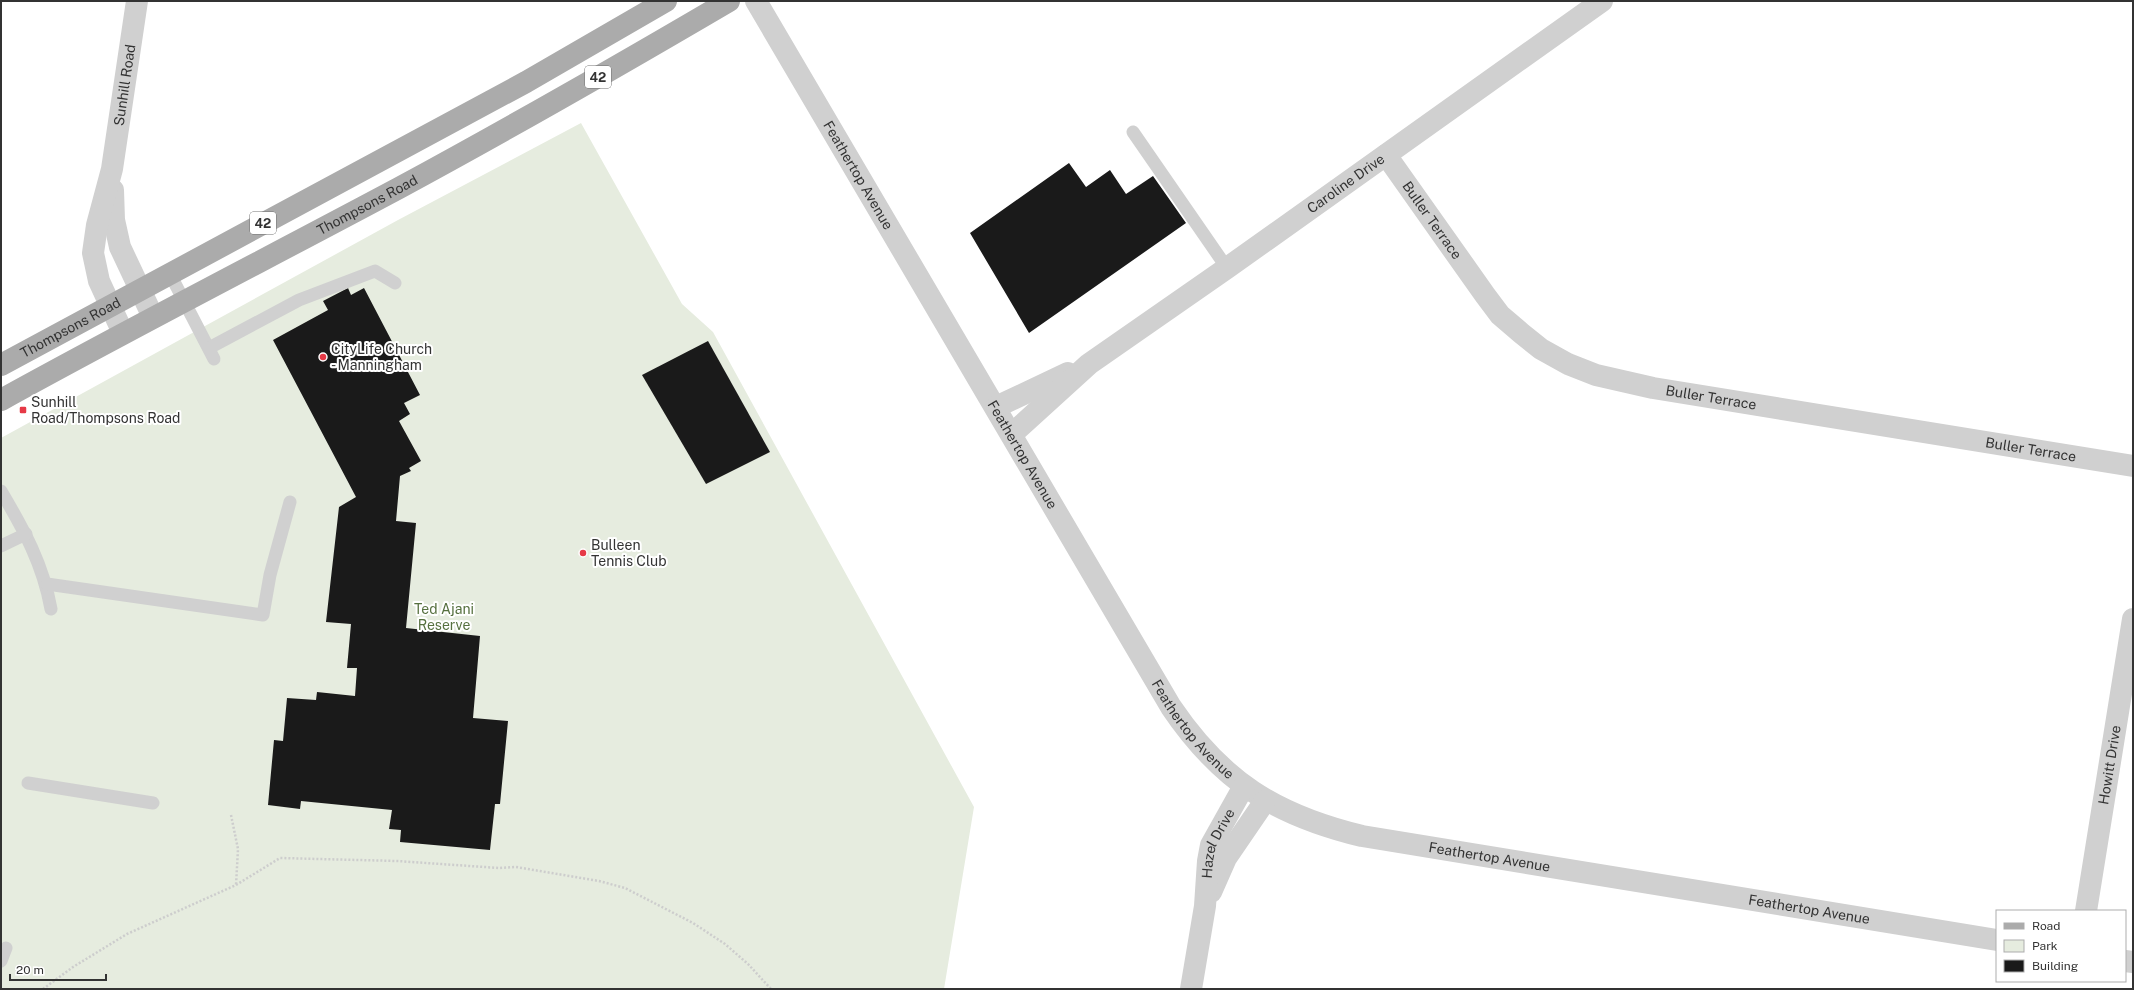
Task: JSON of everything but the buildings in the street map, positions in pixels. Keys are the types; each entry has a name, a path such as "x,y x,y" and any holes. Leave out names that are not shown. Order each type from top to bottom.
{"main road":[{"name":"Thompsons Road","path":"1,364 519,86 666,1"},
{"name":"Thompsons Road","path":"1,400 183,300 398,188 541,110 729,1"}],"street":[{"name":"Sunhill Road","path":"122,333 99,281 93,253 97,224 112,169 137,1"},
{"name":"Feathertop Avenue","path":"756,1 1012,434 1171,707 1188,732 1208,755 1244,786 1265,801 1310,821 1369,837 1996,940"},
{"name":"Caroline Drive","path":"1012,434 1089,364 1227,268 1602,1"},
{"name":"Buller Terrace","path":"1386,155 1500,315 1541,349 1568,364 1596,375 1646,386 2133,466"},
{"name":"Sunhill Road","path":"112,169 114,220 117,235 152,317"},
{"name":"Caroline Drive","path":"996,407 1089,364"},
{"name":"Howitt Drive","path":"2086,910 2133,619"},
{"name":"Hazel Drive","path":"1191,989 1205,906 1208,861 1211,845 1244,786"},
{"name":"Hazel Drive","path":"1205,906 1226,858 1265,801"}],"lane":[{"path":"1133,132 1227,268"},
{"path":"170,272 212,354 299,300 376,271 395,283"},
{"path":"1,491 26,534 35,553 47,584 51,609"},
{"path":"47,584 263,615 270,575 290,502"},
{"path":"1,546 26,534"},
{"path":"28,783 153,803"},
{"path":"1,960 6,948"}],"path":[{"path":"231,816 238,849 236,885"},
{"path":"43,989 73,967 127,934 236,885 280,858 397,861 499,868 516,867 599,881 625,888 693,923 725,944 748,964 771,989"}],"green space":[{"name":"Ted Ajani Reserve","path":"581,123 682,304 713,332 974,807 944,989 1,989 1,438 398,220"}],"place":[{"name":"CityLife Church - Manningham","path":"323,357"},
{"name":"Sunhill Road/Thompsons Road","path":"23,410"},
{"name":"Bulleen Tennis Club","path":"583,553"}]}
